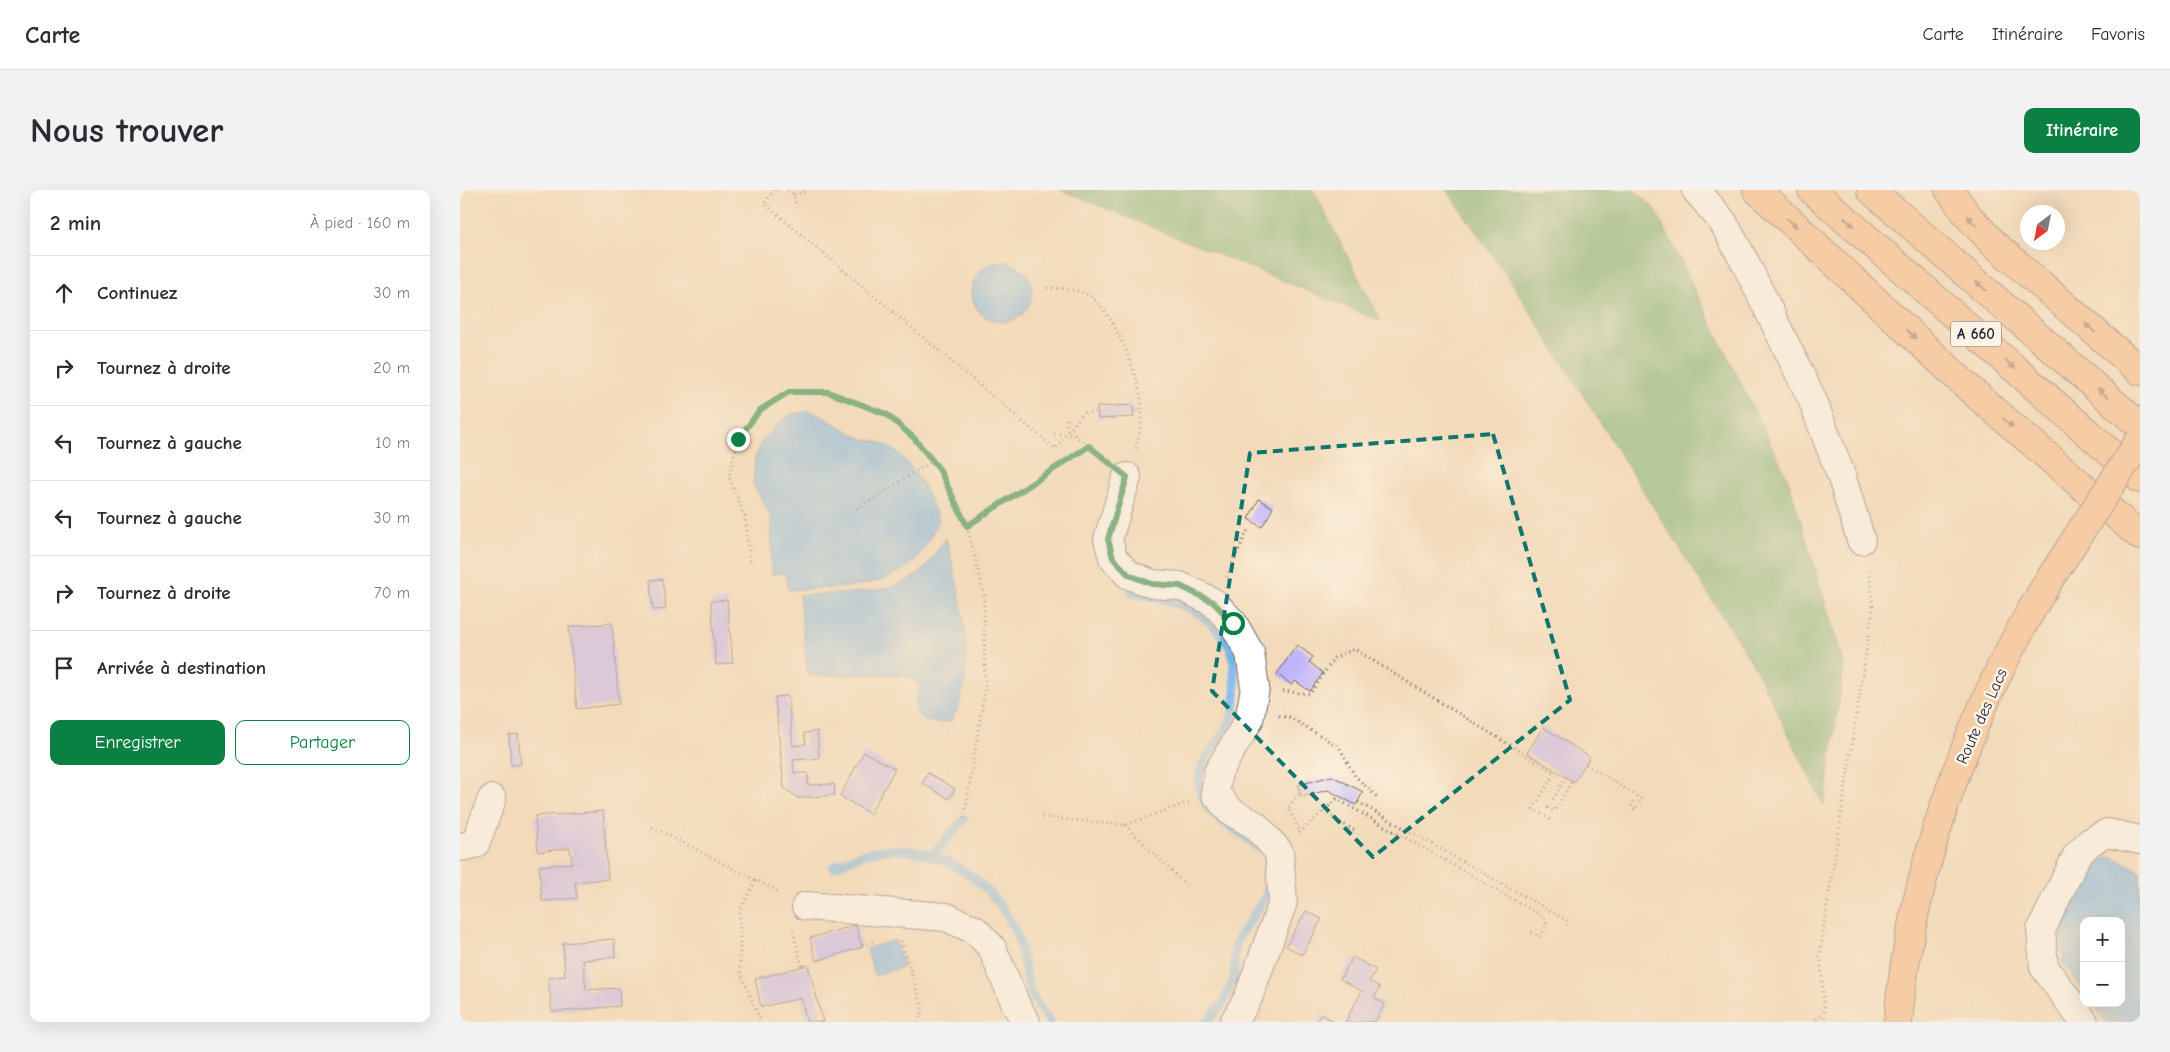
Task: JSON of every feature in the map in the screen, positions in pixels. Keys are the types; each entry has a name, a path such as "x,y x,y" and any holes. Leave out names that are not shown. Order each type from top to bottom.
{"main road":[{"path":"1757,190 1972,391 2140,536"},
{"name":"A 660","path":"1812,190 2140,479"},
{"path":"1871,190 2140,426"},
{"path":"1948,190 1968,216 1993,243 2140,371"},
{"name":"Route des Lacs","path":"1898,1022 1909,945 1920,888 1947,799 1981,712 2046,582 2140,440"}],"street":[{"path":"1696,190 1722,222 1747,266 1812,399 1842,478 1861,540"},
{"path":"1127,477 1108,539 1113,558 1129,575 1152,584 1180,586 1213,602 1233,623 1250,653 1255,688 1249,720 1218,772 1216,793 1230,811 1255,825 1278,852 1283,902 1248,998 1234,1022"},
{"path":"460,847 475,844 492,799"},
{"path":"2084,1022 2044,966 2041,930 2077,855 2090,842 2106,833 2140,840"},
{"path":"806,906 946,916 974,930 992,948 1017,1007 1026,1022"}],"path":[{"path":"774,190 764,203 1054,449 1083,412 1097,412"},
{"path":"788,190 794,195 796,205"},
{"path":"794,195 808,191"},
{"path":"1047,288 1068,288 1090,296 1107,314 1133,365 1142,409 1137,447 1127,477 1074,435 1067,433 1054,434"},
{"path":"750,561 745,517 729,477 738,439 760,410 789,392 828,392 886,414 914,438 939,469 967,526 984,595 985,689 964,819"},
{"path":"1133,410 1142,409"},
{"path":"1067,419 1067,433"},
{"path":"967,526 1089,446"},
{"path":"857,509 932,462"},
{"path":"1213,602 1248,530"},
{"path":"1825,1022 1820,954 1873,607 1868,566 1861,540"},
{"path":"1255,688 1310,694 1334,658 1354,649 1555,773 1533,809 1552,821"},
{"path":"1249,720 1276,715 1289,717 1339,747 1355,776 1377,797"},
{"path":"1586,764 1642,799 1635,810 1631,807 1634,802 1631,800"},
{"path":"1566,777 1548,808 1554,811 1572,781"},
{"path":"1300,792 1288,808 1301,832"},
{"path":"1355,831 1323,812 1337,799 1542,916 1547,924 1540,937 1528,930"},
{"path":"1042,817 1125,824 1192,801"},
{"path":"1358,802 1568,921 1566,925"},
{"path":"1125,824 1186,884"},
{"path":"652,828 806,906"},
{"path":"756,881 740,910 740,971 761,1022"},
{"path":"900,935 923,1009 918,1022"},
{"path":"860,940 870,938"},
{"path":"1812,1022 1824,1012"}],"highlighted area":[{"path":"1493,434 1570,700 1373,857 1212,691 1250,453"}],"green space":[{"path":"1061,190 1313,190 1381,321"},
{"path":"1447,190 1634,190 1655,209 1788,479 1844,665 1824,806 1757,671 1514,286"}],"water":[{"path":"996,262 1008,262 1019,267 1027,275 1032,286 1030,304 1019,317 1008,322 996,322 985,317 977,309 972,298 972,286 977,275 985,267"},
{"path":"809,411 861,438 881,443 894,450 911,467 924,488 939,521 919,556 902,570 888,578 855,586 788,590 785,573 772,574 771,516 753,484 755,458 763,440 777,425 792,414"},
{"path":"946,538 961,605 965,629 966,654 965,677 961,699 952,720 933,723 920,716 916,703 921,685 907,676 883,674 808,676 799,595 860,592 891,587 905,582 917,575 925,567"},
{"path":"2113,857 2140,871 2140,1022 2107,1022 2096,1007 2125,1007 2125,917 2080,917 2080,985 2063,962 2062,928 2073,885 2090,863"},
{"path":"895,940 903,967 875,976 867,949"}],"building":[{"path":"1133,405 1134,417 1098,419 1097,407"},
{"path":"1259,499 1273,508 1262,527 1248,519"},
{"path":"662,579 666,609 653,610 650,580"},
{"path":"727,600 733,663 716,665 711,601"},
{"path":"612,623 619,704 577,709 569,627"},
{"path":"1297,645 1313,657 1309,662 1323,673 1310,691 1295,681 1292,685 1277,674"},
{"path":"788,696 793,746 806,744 804,733 817,731 819,758 793,760 794,773 808,773 808,785 834,784 835,795 798,798 784,788 775,697"},
{"path":"1543,727 1590,757 1574,782 1527,753"},
{"path":"518,734 521,764 511,765 509,735"},
{"path":"864,752 895,769 870,814 840,796"},
{"path":"928,773 955,789 949,799 922,783"},
{"path":"1332,776 1363,792 1356,805 1328,790 1301,797 1298,785"},
{"path":"603,811 608,879 575,882 577,898 542,901 539,866 572,863 570,848 538,852 535,816"},
{"path":"1306,911 1322,919 1302,955 1286,946"},
{"path":"856,925 862,947 816,961 810,938"},
{"path":"614,939 615,957 583,960 586,990 619,988 620,1006 552,1012 548,978 565,976 563,943"},
{"path":"1353,957 1376,970 1369,981 1380,987 1374,998 1385,1004 1375,1022 1345,1022 1362,991 1340,979"},
{"path":"808,965 823,1022 807,1022 801,998 761,1007 755,979"},
{"path":"1321,1014 1335,1022 1316,1022"}],"waterway":[{"path":"1132,593 1158,598 1184,606 1195,612 1216,628 1231,649 1234,659 1235,682 1235,700 1232,717 1205,760 1199,779 1200,789 1204,801 1216,817 1249,839 1257,847"},
{"path":"933,855 964,819"},
{"path":"833,867 867,853 893,850 914,852 934,857 953,865 971,876 1001,906 1012,924 1016,932 1031,993 1050,1022"},
{"path":"1207,1022 1223,1003 1234,979 1235,949 1239,937 1266,896 1269,873"}],"route":[{"path":"738,439 760,410 789,392 828,392 886,414 914,438 939,469 967,526 1089,446 1127,477 1108,539 1113,558 1129,575 1152,584 1180,586 1213,602 1233,623"}]}
